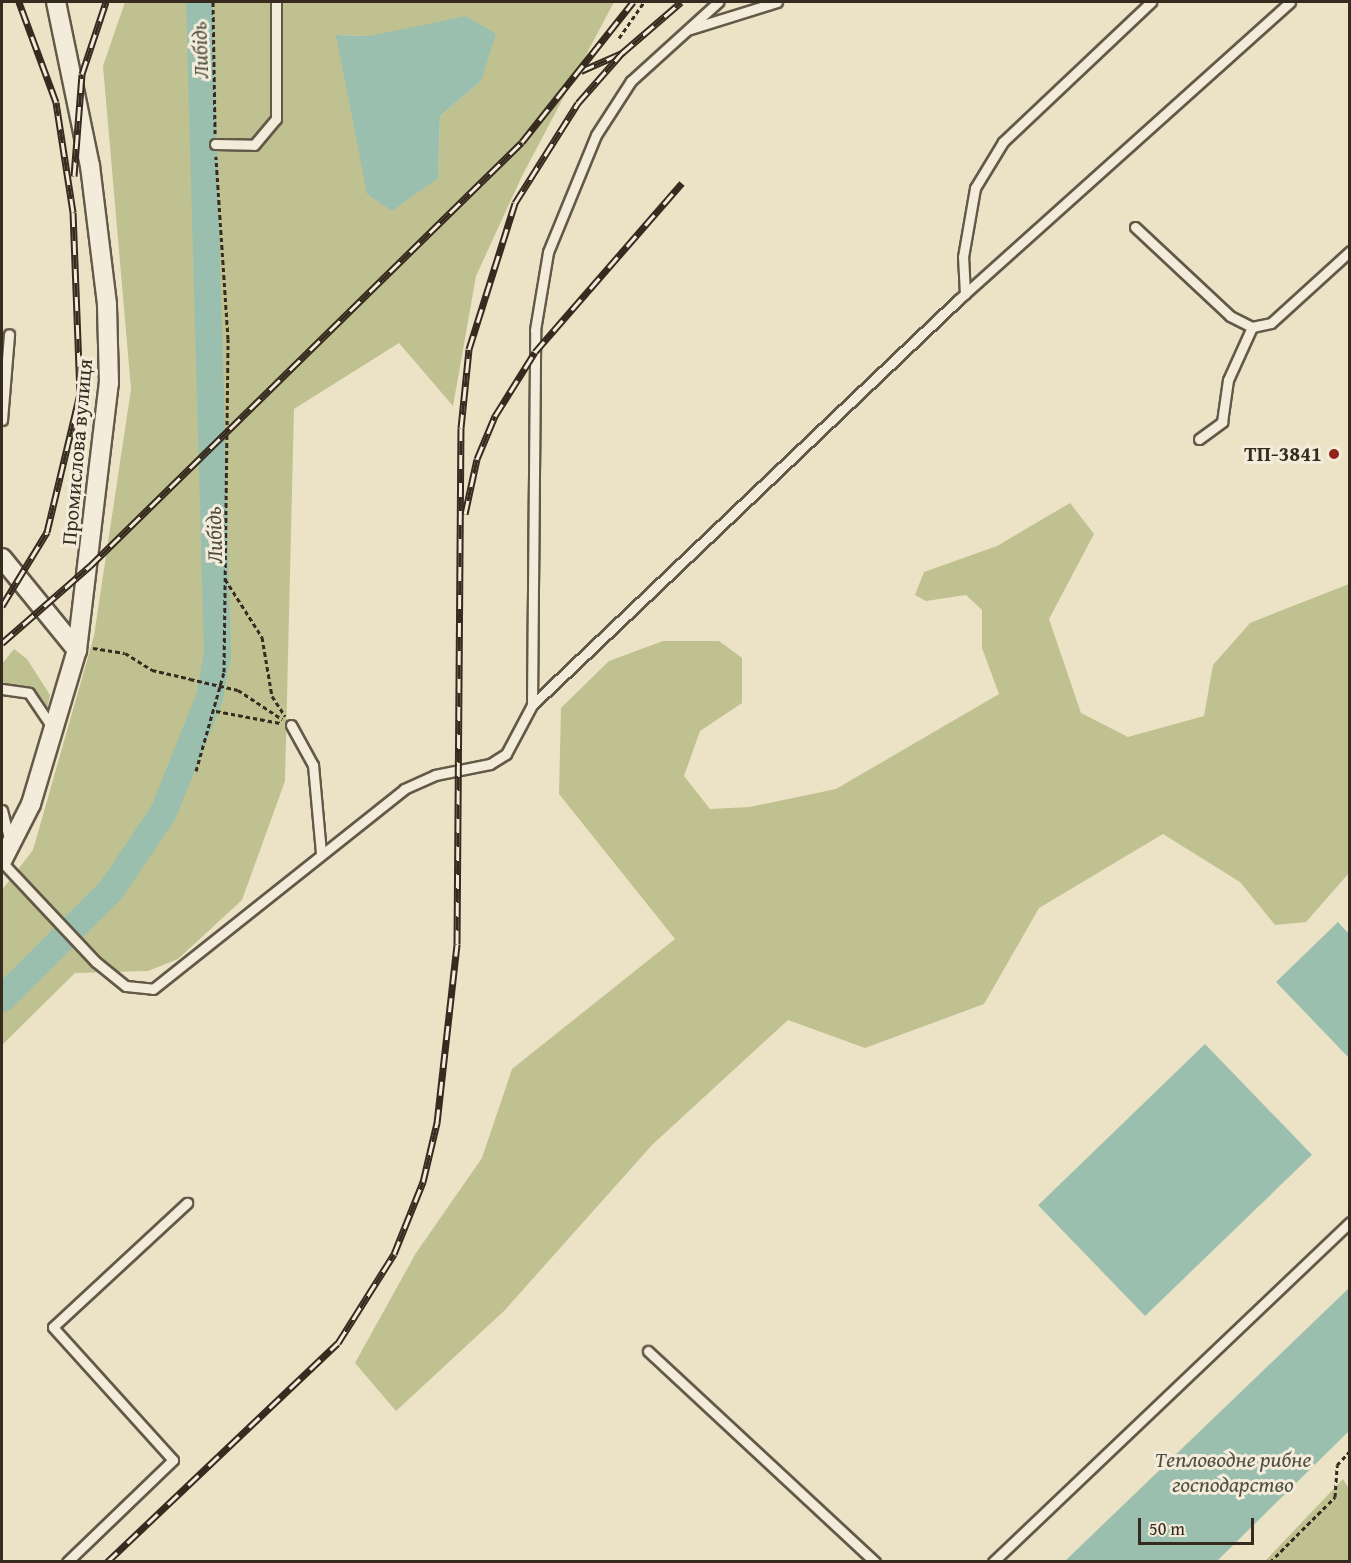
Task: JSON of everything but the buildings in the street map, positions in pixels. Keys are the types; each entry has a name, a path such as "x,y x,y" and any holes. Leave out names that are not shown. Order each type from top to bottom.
{"street":[{"name":"Промислова вулиця","path":"2,861 31,804 55,735 77,647 109,383 107,304 80,96 56,2"},
{"path":"2,558 77,647"}],"lane":[{"path":"215,144 254,145 276,119 276,2"},
{"path":"532,705 535,330 549,252 596,135 631,81 718,2"},
{"path":"688,30 777,2"},
{"path":"965,294 963,257 975,188 1003,142 1150,2"},
{"path":"2,861 96,962 126,986 153,989 166,983 321,853 404,789 435,776 490,764 506,754 532,705 965,294 1290,2"},
{"path":"1135,227 1230,316 1252,327 1271,323 1350,251"},
{"path":"1199,439 1222,422 1228,380 1252,327"},
{"path":"2,420 9,334"},
{"path":"2,689 29,693 55,735"},
{"path":"291,724 313,765 321,853"},
{"path":"2,810 10,844"},
{"path":"67,1562 173,1460 53,1328 187,1203"},
{"path":"993,1562 1350,1222"},
{"path":"648,1351 875,1562"}],"path":[{"path":"196,771 215,711 224,672 228,339 215,144 213,2"},
{"path":"619,38 644,2"},
{"path":"225,579 262,637 272,696 291,724"},
{"path":"77,647 125,653 152,670 238,690 291,724"},
{"path":"215,711 291,724"},
{"path":"1270,1562 1335,1497 1337,1465 1350,1451"}],"shaded area":[{"path":"125,2 614,2 522,176 476,276 453,406 399,343 294,409 285,781 242,900 178,959 148,971 75,973 2,1045 2,890 33,850 94,636 131,389 103,66","holes":["337,35 370,36 481,81 440,116 438,178"]},
{"path":"1070,503 1094,534 1049,619 1081,713 1128,737 1204,716 1213,665 1250,623 1349,584 1349,873 1306,922 1275,925 1240,882 1163,834 1039,908 984,1004 865,1048 788,1020 652,1145 504,1311 396,1411 355,1363 416,1253 482,1158 512,1069 675,939 559,794 561,708 609,661 663,641 719,641 742,658 742,703 700,731 684,776 710,809 750,807 836,789 999,694 982,648 982,610 966,595 926,601 915,595 924,572 997,546"},
{"path":"14,649 27,659 50,695 46,715 29,693 2,689 2,664"},
{"path":"1343,1479 1349,1489 1349,1561 1265,1561"}],"water":[{"path":"466,16 496,34 481,81 440,116 438,178 392,211 367,194 336,35 370,36"},
{"path":"1338,922 1349,934 1349,1058 1276,982"},
{"path":"1205,1044 1312,1155 1145,1316 1038,1205"},
{"name":"Тепловодне рибне господарство","path":"1349,1288 1349,1431 1217,1561 1065,1561"}],"waterway":[{"name":"Либідь","path":"2,998 111,889 163,812 209,697 217,653 199,2"}],"railway":[{"path":"2,606 47,532 80,394 73,212 56,102 19,2"},
{"path":"74,176 82,74 106,2"},
{"path":"2,643 90,566 522,142 633,2"},
{"path":"581,71 622,53 681,2"},
{"path":"107,1562 338,1343 394,1254 423,1182 437,1123 457,944 461,428 469,349 515,203 578,103 622,53"},
{"path":"465,514 477,459 495,416 535,352 682,183"}],"place":[{"name":"ТП-3841","path":"1334,454"}]}
